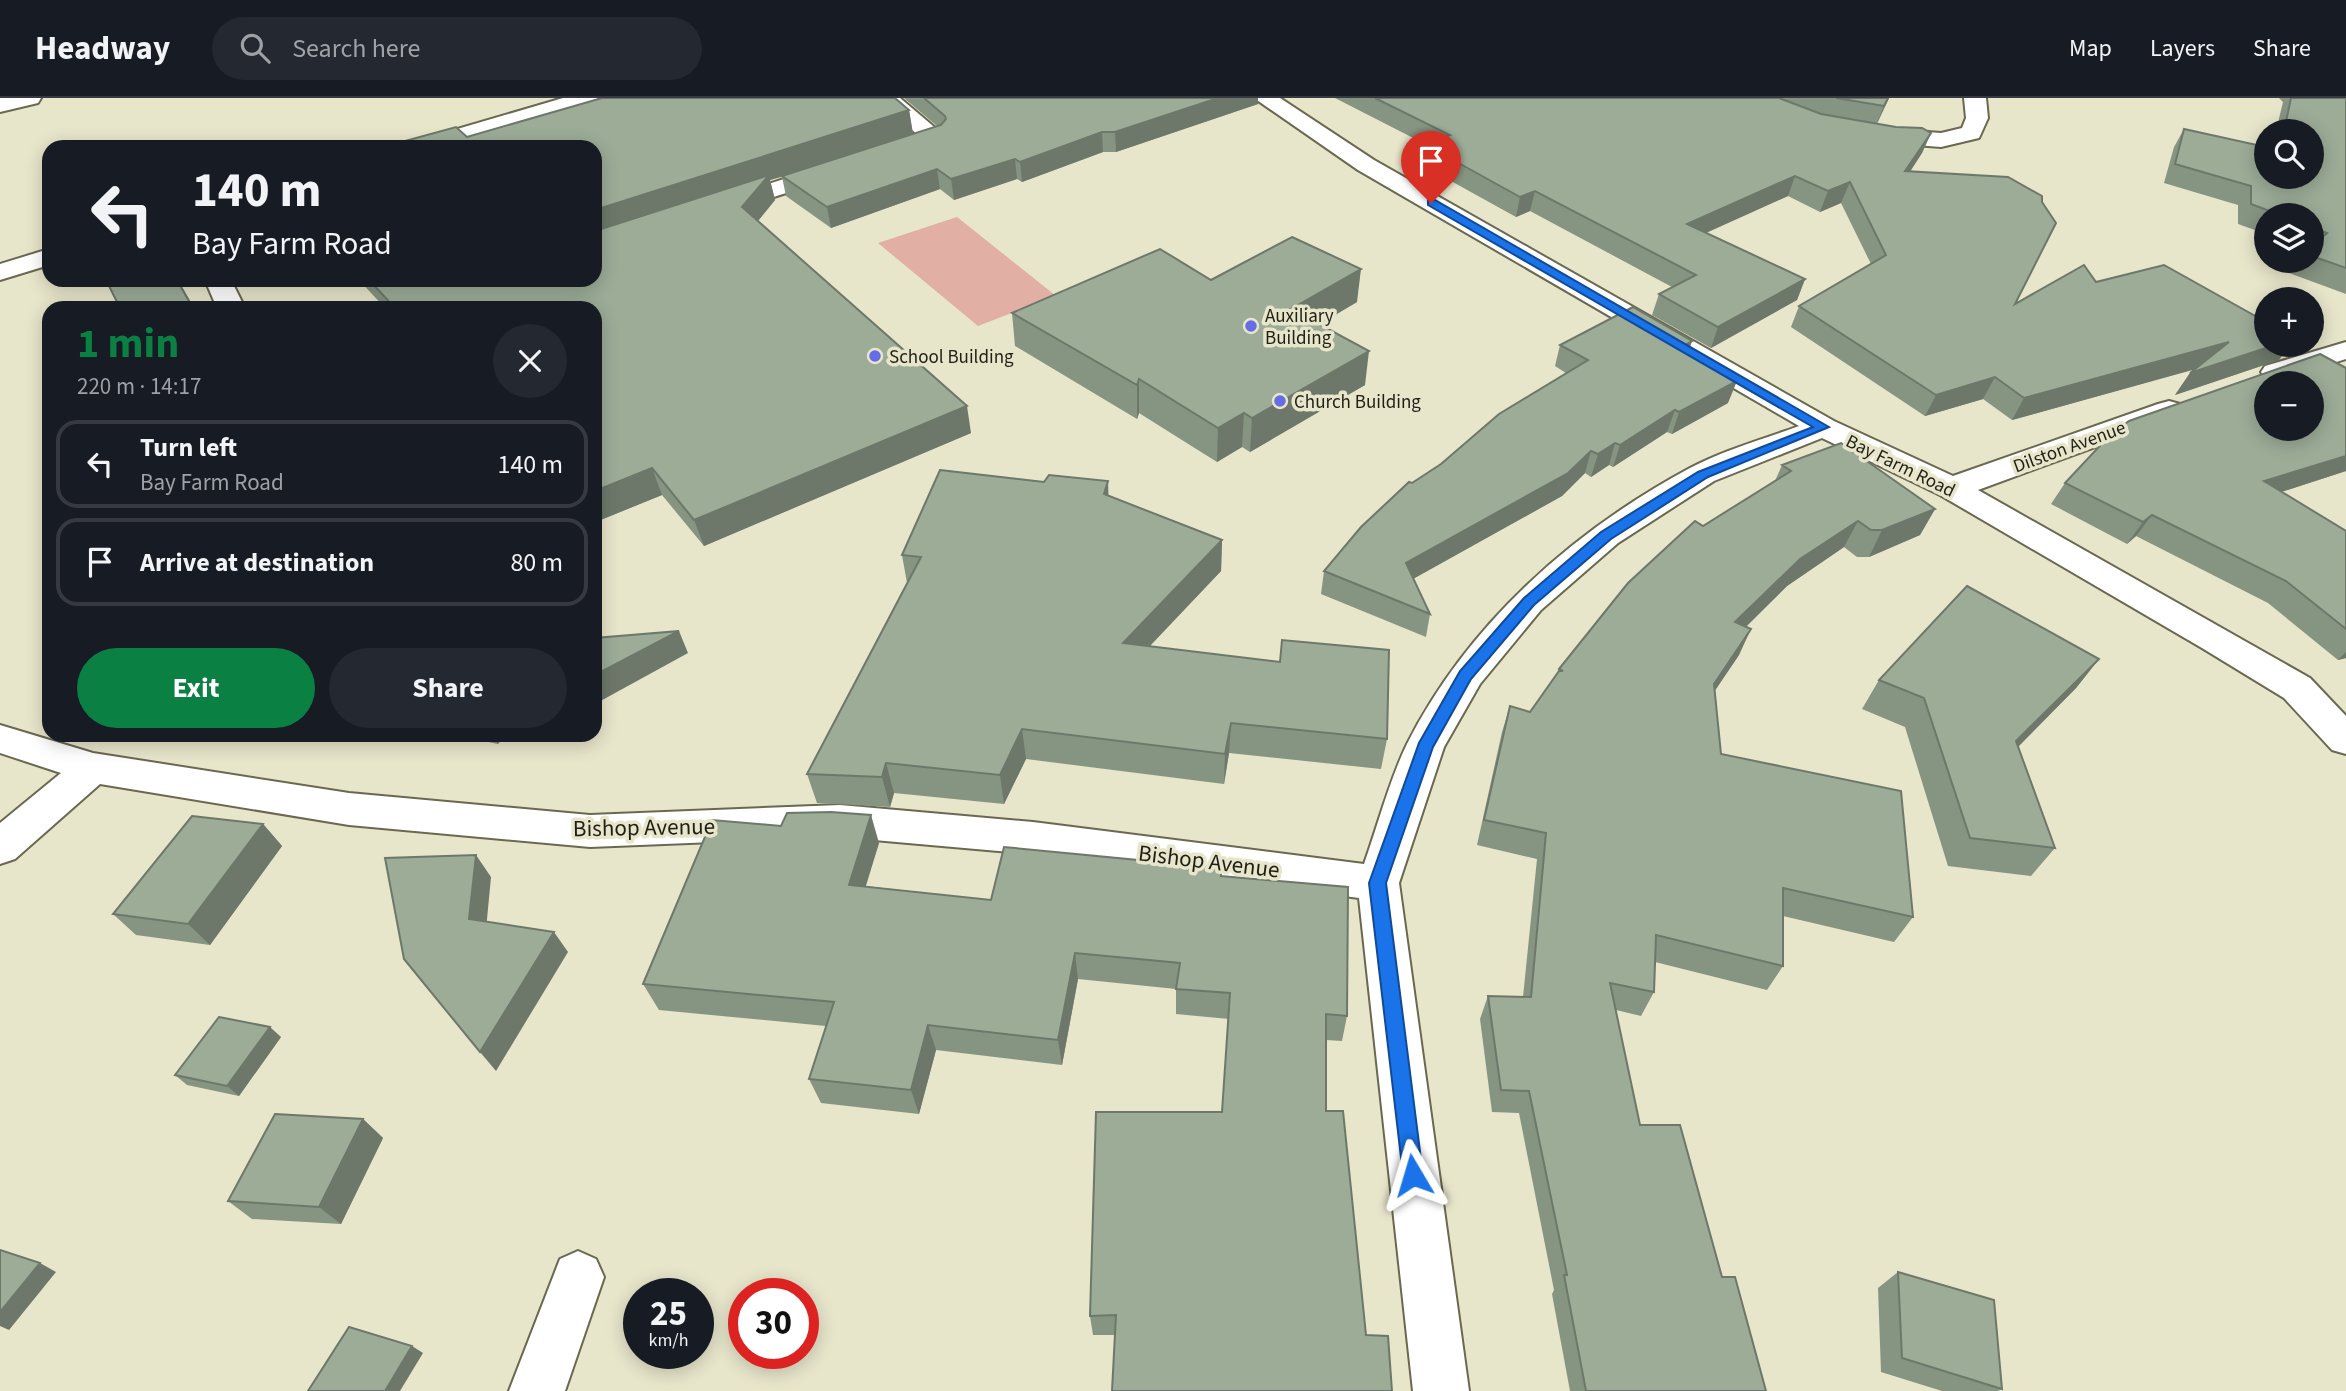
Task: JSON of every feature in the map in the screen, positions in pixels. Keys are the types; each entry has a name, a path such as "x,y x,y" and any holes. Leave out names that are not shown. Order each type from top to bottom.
{"street":[{"path":"0,105 30,98"},
{"path":"445,140 587,98"},
{"path":"700,214 935,137 886,98"},
{"name":"Bay Farm Road","path":"1265,98 1366,165 1823,427 1951,488 2297,688 2346,740"},
{"path":"1849,131 1888,137 1941,140 1970,133 1977,118 1975,98"},
{"path":"0,272 42,259"},
{"path":"2248,381 2346,350"},
{"name":"Dilston Avenue","path":"1951,488 2196,400"},
{"path":"1441,1391 1378,883 1425,747 1466,675 1529,602 1606,536 1703,474 1823,427"},
{"name":"Bishop Avenue","path":"0,739 93,768 349,809 590,831 839,821 1033,838 1378,883"},
{"path":"0,848 93,768"},
{"path":"537,1391 578,1277"}],"shaded area":[{"path":"957,217 1056,296 978,326 878,243"}],"building":[{"path":"602,98 895,98 909,110 602,208 602,140 409,140 456,127 467,137"},
{"path":"924,98 1218,98 1115,132 1102,132 1020,162 1015,159 951,179 937,169 827,207 782,176 941,125 946,119 945,116"},
{"path":"1375,98 1779,98 1821,114 1896,127 1922,128 1931,133 1905,171 2008,177 2042,196 2042,202 2056,223 2015,304 2084,265 2096,282 2164,265 2254,315 2254,352 2190,373 2229,342 2024,398 1995,377 1936,395 1799,306 1886,255 1850,182 1828,191 1795,176 1687,224 1805,279 1718,327 1659,294 1696,275 1535,191 1520,197 1424,144 1450,135"},
{"path":"1836,98 1888,98 1884,106"},
{"path":"2291,98 2346,98 2346,268 2324,260 2324,236 2327,233 2324,232 2324,203 2254,203 2254,205 2251,204 2251,186 2175,164 2184,129 2254,144 2254,189 2324,189 2324,119 2287,119"},
{"path":"769,175 742,207 967,406 694,520 652,468 602,488 602,301 388,301 376,287 602,287 602,229"},
{"path":"1292,237 1361,269 1291,309 1369,351 1252,418 1244,413 1218,428 1139,379 1137,385 1012,313 1160,249 1211,280"},
{"path":"110,287 181,287 189,301 116,301"},
{"path":"1633,307 1692,341 1678,349 1737,381 1679,412 1675,410 1620,445 1615,443 1598,454 1591,451 1568,473 1406,563 1430,614 1324,571 1361,527 1409,482 1412,483 1441,464 1499,414 1588,360 1560,345"},
{"path":"2324,356 2346,368 2346,456 2264,481 2346,531 2346,629 2286,581 2152,515 2143,522 2065,483 2109,436 2129,421 2254,377 2254,441 2324,441 2324,371 2272,371 2311,357"},
{"path":"1841,443 1935,509 1882,530 1871,530 1858,521 1800,559 1735,622 1751,629 1714,684 1721,754 1901,791 1913,917 1783,888 1783,966 1656,935 1654,992 1610,983 1640,1125 1680,1125 1722,1277 1735,1277 1766,1391 1586,1391 1564,1275 1567,1275 1529,1091 1501,1090 1488,996 1531,997 1546,833 1484,820 1510,706 1530,712 1559,671 1563,671 1559,669 1628,583 1695,521 1703,526 1791,471 1782,465"},
{"path":"940,470 1044,482 1049,475 1108,481 1104,494 1222,540 1123,643 1280,662 1282,640 1389,650 1387,739 1231,723 1225,754 1022,729 1000,775 886,763 882,777 807,774 921,557 902,555"},
{"path":"1967,586 2099,659 2016,741 2055,848 1970,838 1924,698 1879,680"},
{"path":"679,631 602,671 602,637"},
{"path":"787,813 871,815 849,885 991,900 1004,847 1221,868 1221,876 1348,887 1347,1016 1326,1014 1326,1111 1343,1111 1366,1335 1388,1336 1392,1391 1112,1391 1116,1315 1090,1316 1096,1112 1222,1112 1230,993 1176,989 1180,963 1075,953 1058,1040 928,1025 911,1090 809,1079 834,1002 643,984 712,820 781,826"},
{"path":"192,816 263,824 188,924 113,914"},
{"path":"476,855 469,919 554,932 480,1052 404,959 385,858"},
{"path":"219,1017 270,1027 227,1086 175,1075"},
{"path":"275,1114 363,1119 319,1207 228,1201"},
{"path":"0,1250 40,1263 0,1312"},
{"path":"1898,1272 1994,1300 2002,1389 1902,1358"},
{"path":"349,1327 412,1346 385,1391 308,1391"}],"place":[{"name":"Auxiliary Building","path":"1251,326"},
{"name":"School Building","path":"875,356"},
{"name":"Church Building","path":"1280,401"}],"route":[{"path":"1413,1175 1378,883 1425,747 1466,675 1529,602 1606,536 1703,474 1823,427 1431,203"}]}
